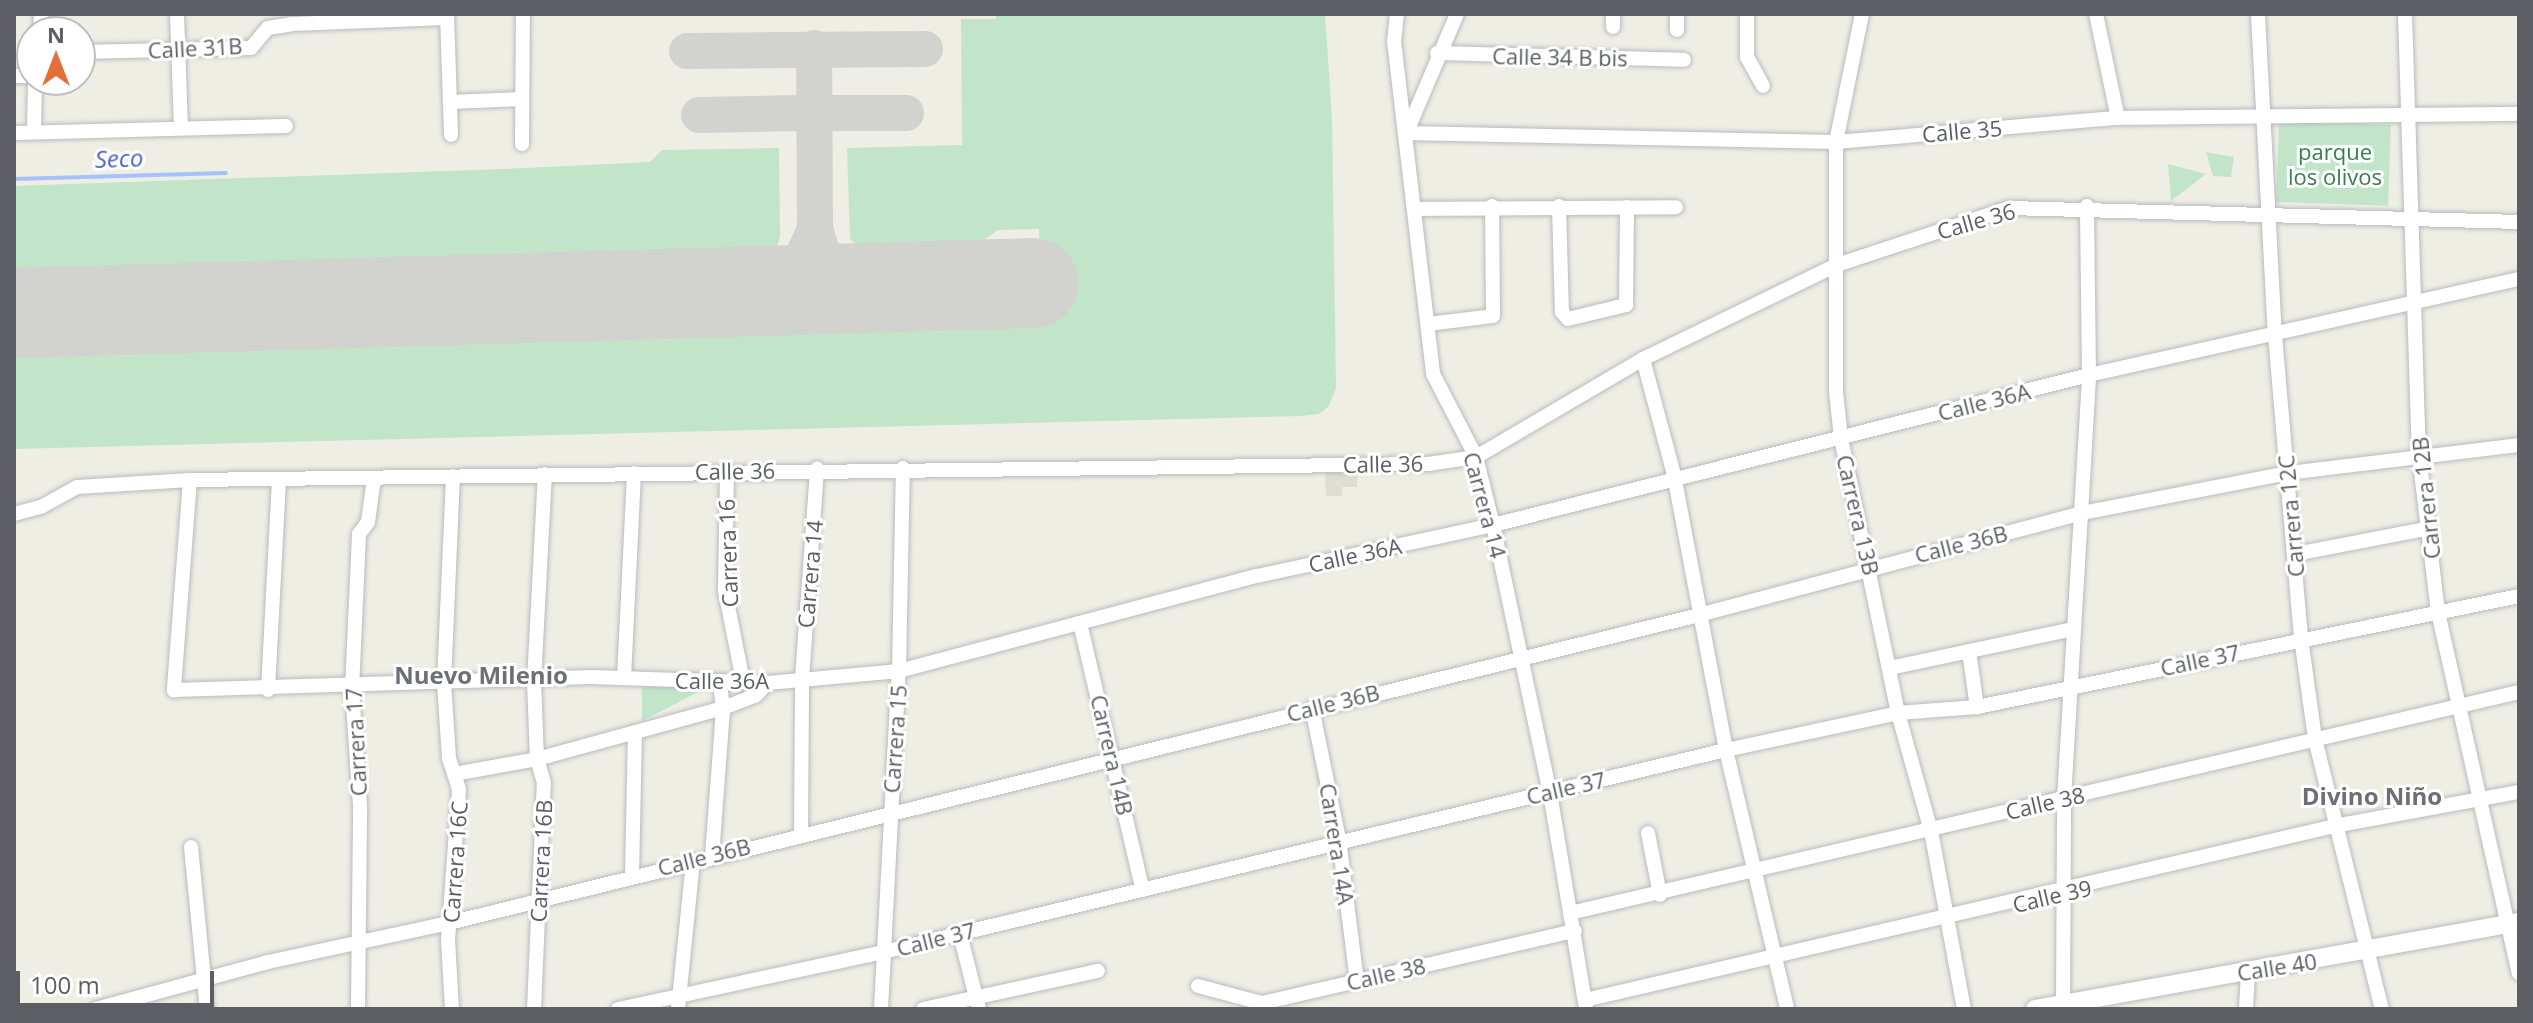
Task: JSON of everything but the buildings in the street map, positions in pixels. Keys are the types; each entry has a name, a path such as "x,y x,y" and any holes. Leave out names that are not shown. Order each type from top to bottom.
{"street":[{"path":"177,14 181,126"},
{"path":"522,144 523,14"},
{"path":"1397,14 1394,41 1406,133"},
{"name":"Carrera 14","path":"1457,14 1437,53 1406,133 1433,374 1476,457 1493,525 1524,659 1550,793 1585,1005"},
{"path":"1677,14 1677,30"},
{"path":"1747,14 1747,57 1763,86"},
{"name":"Carrera 13B","path":"1862,14 1836,142 1841,438 1871,566 1898,713 1931,831 1964,1009"},
{"path":"2096,14 2118,118"},
{"name":"Carrera 12C","path":"2258,14 2261,118 2275,335 2301,638 2315,739 2339,825 2382,1009"},
{"name":"Carrera 12B","path":"2405,14 2419,455 2438,612 2482,800 2515,923 2519,973"},
{"path":"446,16 451,135"},
{"name":"Calle 31B","path":"96,52 251,48 268,28 292,24 446,16"},
{"name":"Calle 34 B bis","path":"1437,53 1684,60"},
{"path":"34,96 34,132"},
{"path":"450,102 522,99"},
{"name":"Calle 35","path":"1406,133 1836,142 2118,118 2519,114"},
{"path":"14,133 181,126 286,126"},
{"path":"1415,209 1492,206 1676,207"},
{"path":"1428,324 1493,316 1492,206"},
{"path":"1559,206 1562,312 1568,319 1626,305 1627,207"},
{"path":"2063,1006 2064,799 2089,375 2087,206"},
{"name":"Calle 36","path":"14,514 41,507 77,487 190,480 279,481 817,469 1428,464 1476,457 1643,359 1837,265 2009,208 2087,206 2519,222"},
{"name":"Calle 36A","path":"190,480 174,690 352,689 444,682 624,678 720,684 743,681 768,683 899,671 1257,576 1493,525 1674,475 1841,438 2089,375 2519,279"},
{"path":"1643,359 1674,475 1726,750 1787,1009"},
{"name":"Calle 36B","path":"96,1009 207,983 268,962 453,922 539,898 1312,708 1524,659 2082,513 2288,473 2519,445"},
{"name":"Carrera 15","path":"881,1009 899,671 903,468"},
{"name":"Carrera 14","path":"801,834 802,679 817,469"},
{"name":"Carrera 16","path":"727,472 725,591 743,681"},
{"path":"624,678 634,473"},
{"name":"Carrera 16B","path":"534,1009 544,783 537,759 534,682 545,474"},
{"name":"Carrera 16C","path":"452,1009 459,789 454,774 444,682 453,476"},
{"name":"Carrera 17","path":"358,1009 360,806 352,689 359,534 368,522 374,479"},
{"path":"268,690 279,481"},
{"path":"2295,554 2430,528"},
{"name":"Calle 37","path":"618,1009 677,1003 1339,839 1550,793 1726,750 1898,713 1977,707 2301,638 2519,596"},
{"name":"Carrera 14B","path":"1080,623 1114,757 1142,887"},
{"path":"1890,668 2074,629"},
{"path":"1969,651 1977,707"},
{"path":"454,774 537,759 723,708 755,696 768,683"},
{"path":"712,856 723,708 720,684"},
{"name":"Calle 38","path":"1570,913 1756,873 2459,703 2519,692"},
{"name":"Carrera 14A","path":"1312,708 1339,839 1357,981"},
{"path":"632,875 635,732"},
{"name":"Calle 39","path":"1585,1005 1775,957 2063,893 2339,825 2519,792"},
{"path":"1648,833 1660,895"},
{"path":"191,847 207,983 207,1009"},
{"path":"677,1003 693,861"},
{"name":"Calle 40","path":"2035,1009 2369,952 2515,923"},
{"name":"Calle 38","path":"1198,986 1262,1003 1575,931"},
{"path":"960,934 978,1005"},
{"path":"923,1009 978,1005 1098,971"},
{"path":"2246,1009 2248,972"}],"shaded area":[{"path":"1325,472 1357,472 1357,487 1342,487 1342,496 1326,496"}],"green space":[{"path":"996,14 1325,14 1332,118 1336,388 1329,406 1319,414 1301,416 14,449 14,340 1042,309 1039,229 998,230 968,251 866,254 850,239 847,148 962,145 961,19 996,19"},
{"name":"parque los olivos","path":"2279,121 2391,125 2388,206 2276,202"},
{"path":"779,148 780,236 777,247 762,259 14,281 14,186 650,162 662,150"},
{"path":"2206,152 2234,157 2231,177 2213,176"},
{"path":"2168,164 2206,174 2171,201"},
{"path":"642,685 706,688 642,721"}],"waterway":[{"name":"Seco","path":"14,179 226,173"}],"taxiway":[{"path":"766,290 797,269 815,229 814,48"},
{"path":"687,51 925,49"},
{"path":"699,115 802,113 814,123 824,113 906,113"},
{"path":"815,229 827,268 844,280 871,285"}],"runway":[{"path":"14,313 1034,283"}],"district":[{"name":"Nuevo Milenio","path":"481,675"},
{"name":"Divino Niño","path":"2372,796"}]}
